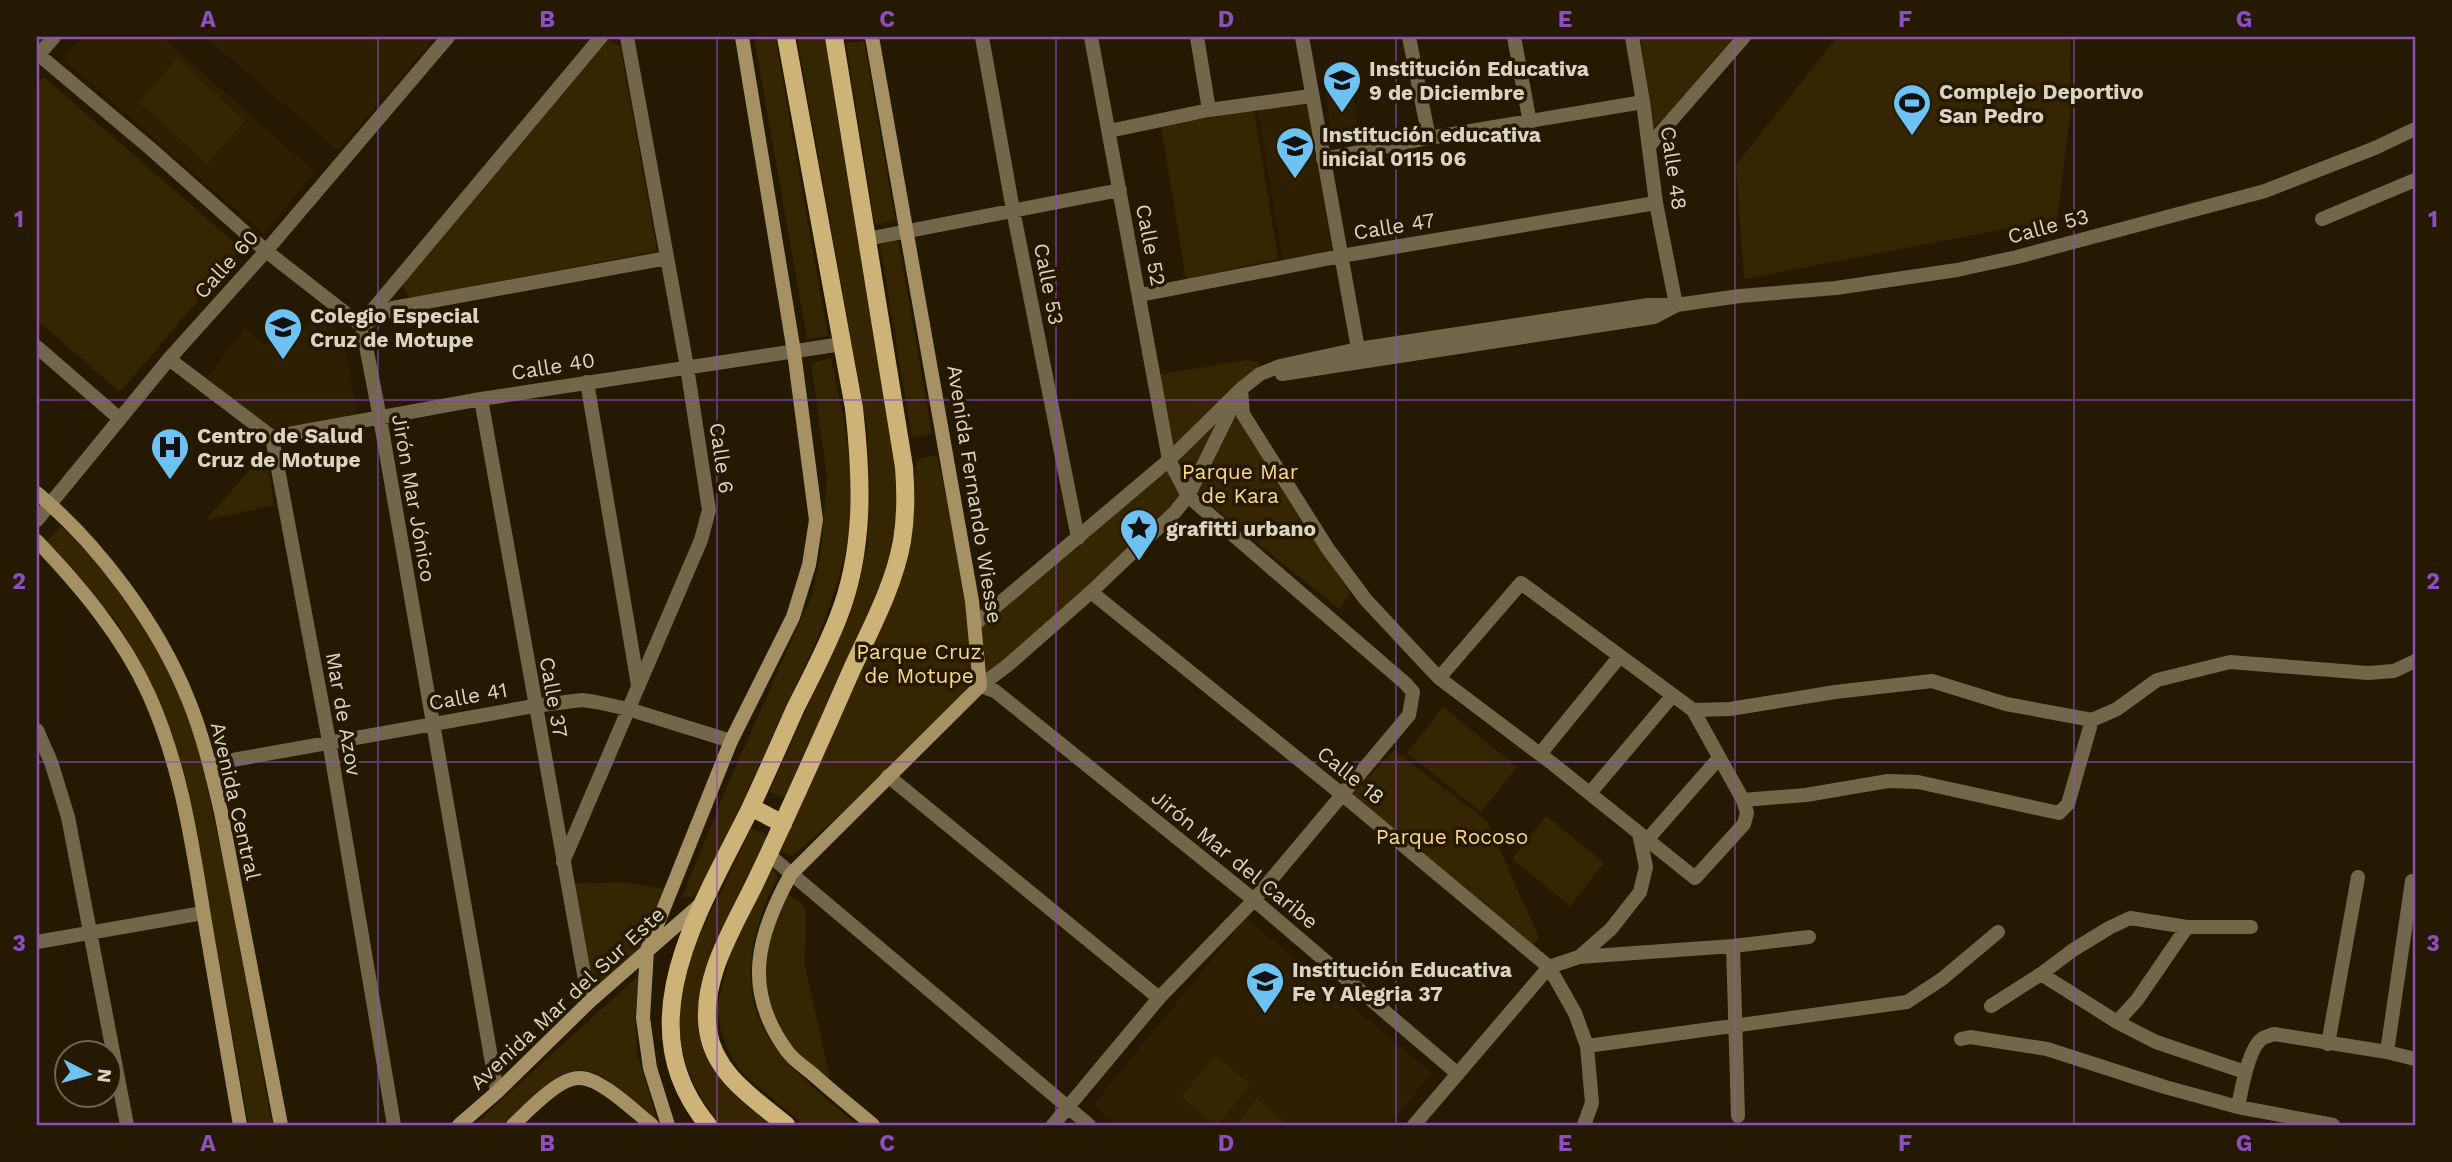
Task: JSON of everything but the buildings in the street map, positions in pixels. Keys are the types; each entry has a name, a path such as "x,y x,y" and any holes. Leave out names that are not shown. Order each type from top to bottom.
{"main road":[{"path":"668,1125 650,1068 643,1018 647,950 731,741 793,617 809,565 816,520 794,352 742,37"},
{"path":"708,1125 694,1107 677,1068 670,1025 675,976 703,902 751,807 838,617 854,563 861,499 860,457 842,344 786,37"},
{"path":"786,1125 729,1075 716,1056 708,1032 707,1006 715,972 888,590 902,542 906,503 904,467 834,37"},
{"name":"Avenida Fernando Wiesse","path":"872,37 975,624 980,686"},
{"name":"Avenida Central","path":"37,493 117,576 141,610 188,698 210,764 281,1125"},
{"path":"37,541 74,580 127,653 148,692 168,741 184,799 240,1125"},
{"path":"873,1125 788,1053 768,1020 759,983 758,956 776,900 791,874 980,686"},
{"path":"751,807 783,824"},
{"name":"Avenida Mar del Sur Este","path":"459,1125 589,1002 703,902"},
{"path":"513,1125 555,1088 578,1077 596,1081 652,1125"}],"street":[{"path":"54,37 38,56 150,149 266,251 361,325"},
{"name":"Calle 60","path":"37,520 169,359 266,251 448,37"},
{"path":"361,325 601,37"},
{"name":"Calle 6","path":"563,862 706,525 709,510 687,367 628,37"},
{"name":"Calle 53","path":"982,37 1013,210 1078,538"},
{"name":"Calle 52","path":"1091,37 1169,460 1188,496"},
{"path":"1196,37 1209,110"},
{"path":"1301,37 1358,349"},
{"path":"1409,37 1429,138"},
{"path":"1514,37 1530,123"},
{"name":"Calle 48","path":"1632,37 1656,203 1676,306"},
{"path":"1649,146 1744,37"},
{"path":"1109,131 1209,110 1311,96"},
{"path":"1323,159 1643,102"},
{"name":"Calle 53","path":"975,624 1169,460 1241,389 1260,374 1280,366 1358,349 1648,305 1676,306 1740,296 1836,288 1957,270 2017,257 2265,191 2375,148 2415,129"},
{"path":"2322,219 2415,180"},
{"path":"867,239 1119,190"},
{"name":"Calle 47","path":"1140,295 1341,256 1656,203"},
{"path":"361,325 393,308 667,258"},
{"name":"Calle 53","path":"1260,374 1286,374 1654,317 1676,306"},
{"name":"Jirón Mar Jónico","path":"361,325 380,418 496,1092"},
{"name":"Calle 40","path":"272,437 481,399 842,344"},
{"path":"37,347 120,419"},
{"path":"169,359 272,437"},
{"path":"587,383 638,686"},
{"path":"1241,389 1243,414 1328,549 1366,600 1439,678 1590,793 1695,878 1744,824 1747,813 1743,800 1693,710 1521,583 1439,678"},
{"name":"Calle 53","path":"980,686 1091,592 1175,512 1188,496 1241,389"},
{"name":"Calle 37","path":"481,399 589,1002"},
{"name":"Mar de Azov","path":"272,437 329,741 394,1125"},
{"path":"1054,1125 1159,998 1254,900 1409,715 1413,692 1405,683 1188,496"},
{"name":"Calle 18","path":"1091,592 1549,967 1575,1013 1587,1046 1592,1103 1584,1125"},
{"path":"1540,754 1620,656"},
{"path":"1693,710 1730,709 1835,692 1932,681 2006,704 2092,720 2117,709 2157,680 2230,662 2368,673 2394,671 2415,661"},
{"name":"Jirón Mar del Caribe","path":"980,686 995,691 1254,900 1458,1074"},
{"path":"1590,793 1673,695"},
{"name":"Calle 41","path":"210,764 329,741 582,700 628,709 731,741"},
{"path":"1743,800 1807,795 1898,781 1919,782 2059,813 2068,804 2092,720"},
{"path":"37,730 51,762 68,817 127,1125"},
{"path":"1579,957 1611,929 1640,892 1646,867 1643,836 1719,758"},
{"path":"888,776 1159,998"},
{"path":"768,854 1089,1125"},
{"path":"2328,1044 2358,877"},
{"path":"2387,1052 2412,881"},
{"path":"37,942 204,913"},
{"path":"1991,1006 2073,950 2130,918 2187,927 2251,927"},
{"path":"2117,1022 2137,1000 2187,927"},
{"path":"1587,1046 1907,1002 1942,979 1998,932"},
{"path":"1414,1125 1549,967 1579,957 1733,946 1809,937"},
{"path":"1733,946 1738,1116"},
{"path":"2041,974 2117,1022 2156,1042 2245,1072"},
{"path":"2238,1107 2245,1072 2262,1038 2274,1034 2415,1059"},
{"path":"1962,1039 1970,1037 2047,1048 2165,1087 2238,1107 2333,1125"}],"shaded area":[{"path":"82,37 162,37 315,172 264,234 63,59"},
{"path":"205,37 435,37 338,150"},
{"name":"Institución Educativa 9 de Diciembre","path":"1352,85 1359,139 1332,143 1325,88"},
{"name":"Institución educativa inicial 0115 06","path":"1307,102 1332,250 1283,260 1258,110"},
{"name":"Colegio Especial Cruz de Motupe","path":"316,314 342,335 358,415 273,434 207,378 244,328 264,345 296,340"},
{"name":"Institución Educativa Fe Y Alegria 37","path":"1246,918 1432,1073 1389,1125 1116,1125 1093,1105"}],"green space":[{"path":"601,37 620,46 657,251 410,299 397,278"},
{"path":"754,37 775,37 828,336 807,339"},
{"path":"797,37 825,37 899,472 897,536 878,602 784,798 769,792 837,641 867,548 870,501 868,434"},
{"path":"1640,37 1734,37 1654,129"},
{"name":"Complejo Deportivo San Pedro","path":"1837,37 2070,37 2071,110 2057,219 1744,279 1736,165"},
{"path":"864,41 895,220 875,225 846,43"},
{"path":"177,58 245,121 207,164 139,102"},
{"path":"44,77 242,249 120,392 37,320 37,86"},
{"path":"1254,110 1278,259 1186,279 1161,126"},
{"path":"898,240 932,433 912,438 880,244"},
{"path":"831,358 846,435 852,501 838,580 818,637 704,886 692,897 682,897 730,779 812,595 821,553 827,477 811,363"},
{"path":"1246,360 1259,362 1260,369 1172,456 1157,375"},
{"path":"1227,408 1187,484 1179,461"},
{"name":"Parque Mar de Kara","path":"1236,412 1350,593 1339,609 1196,493"},
{"path":"266,451 274,505 206,520"},
{"name":"Parque Cruz de Motupe","path":"937,455 963,575 972,665 970,684 957,701 844,811 792,856 781,851 894,587 907,538 917,459"},
{"path":"1168,471 1183,495 1128,550 983,680 979,628 1151,482"},
{"path":"61,526 114,581 139,616 175,684 197,739 230,894 272,1125 249,1125 186,781 166,720 118,623 45,543"},
{"path":"1443,707 1517,767 1481,812 1407,753"},
{"name":"Parque Rocoso","path":"1394,750 1487,821 1539,938 1533,945 1351,796"},
{"path":"1546,816 1604,863 1570,906 1512,859"},
{"path":"751,828 769,836 701,995 699,1022 701,1039 715,1069 736,1093 774,1125 721,1125 696,1088 688,1069 680,1029 682,987 690,953"},
{"path":"772,868 778,877 758,925 751,973 754,1001 762,1026 793,1069 858,1125 804,1125 744,1075 729,1053 721,1031 717,1007 736,932"},
{"path":"621,882 665,889 645,947 593,994 573,884"},
{"path":"787,893 806,908 805,966 830,1078 789,1044 770,1003 766,974 768,944"},
{"path":"639,975 635,1018 637,1053 658,1124 603,1077 589,1071 575,1071 548,1083 503,1125 474,1125"},
{"path":"1216,1055 1251,1085 1217,1125 1214,1125 1181,1097"},
{"path":"1257,1098 1289,1125 1235,1125"}],"place":[{"name":"Institución Educativa 9 de Diciembre","path":"1342,114"},
{"name":"Complejo Deportivo San Pedro","path":"1912,137"},
{"name":"Institución educativa inicial 0115 06","path":"1295,180"},
{"name":"Colegio Especial Cruz de Motupe","path":"283,361"},
{"name":"Centro de Salud Cruz de Motupe","path":"170,481"},
{"name":"grafitti urbano","path":"1139,562"},
{"name":"Institución Educativa Fe Y Alegria 37","path":"1265,1015"}]}
